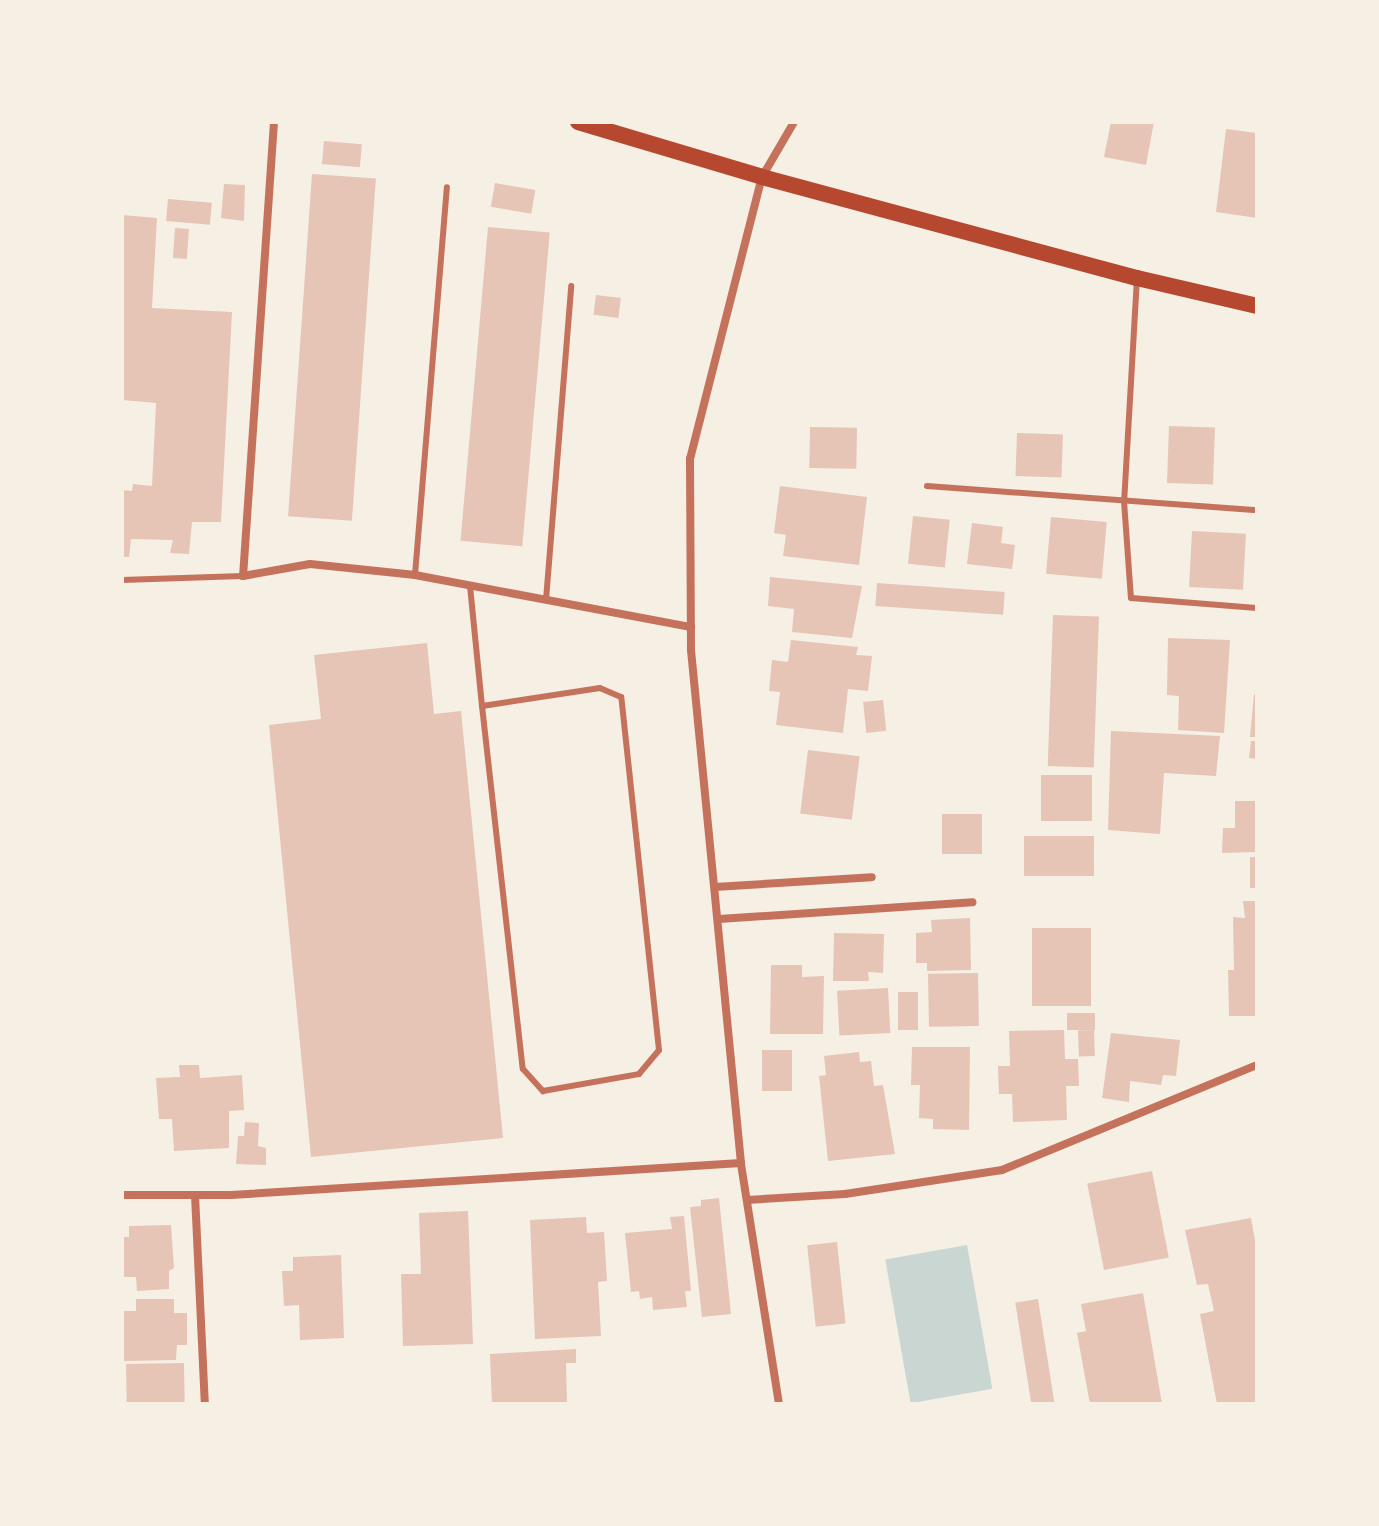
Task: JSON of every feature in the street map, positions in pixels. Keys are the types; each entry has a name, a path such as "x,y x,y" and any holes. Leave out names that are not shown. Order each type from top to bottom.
{"main road":[{"path":"578,122 762,177 1137,278 1257,306"}],"street":[{"path":"274,122 243,576 310,564 415,575 691,627"},
{"path":"779,1404 741,1163 715,887 691,627 690,459 762,177 794,122"},
{"path":"715,887 872,877"},
{"path":"719,919 972,902"},
{"path":"747,1200 845,1194 1002,1170 1257,1065"},
{"path":"122,1195 195,1195 741,1163"},
{"path":"195,1195 205,1404"}],"lane":[{"path":"415,575 447,187"},
{"path":"1137,278 1124,501 1131,598 1257,608"},
{"path":"546,600 571,286"},
{"path":"927,486 1257,510"},
{"path":"122,580 243,576"},
{"path":"470,586 482,706 523,1069 543,1091 639,1074 659,1050 621,697 600,688 482,706"}],"shaded area":[{"path":"967,1245 992,1389 911,1403 885,1259"}],"building":[{"path":"1111,122 1154,122 1146,165 1104,157"},
{"path":"1226,129 1257,133 1257,218 1216,212"},
{"path":"324,141 362,144 360,167 322,164"},
{"path":"312,174 376,178 352,521 288,516"},
{"path":"495,183 535,190 531,214 491,207"},
{"path":"224,184 245,185 244,221 221,218"},
{"path":"168,199 212,203 210,225 166,221"},
{"path":"122,215 157,218 152,308 232,312 221,522 192,522 189,554 170,553 173,540 131,539 129,557 122,557 122,490 132,491 133,484 152,486 156,403 122,400"},
{"path":"488,227 550,232 522,546 461,541"},
{"path":"175,228 189,229 187,259 173,258"},
{"path":"596,295 621,298 618,318 594,315"},
{"path":"1169,426 1215,428 1213,485 1167,483"},
{"path":"810,427 857,428 856,469 809,468"},
{"path":"1017,433 1063,435 1061,478 1015,476"},
{"path":"780,486 867,497 859,565 783,556 786,535 774,533"},
{"path":"913,516 950,520 945,568 908,564"},
{"path":"1051,517 1107,522 1102,579 1046,574"},
{"path":"972,523 1003,527 1001,543 1015,545 1012,569 967,564"},
{"path":"1192,531 1246,534 1243,590 1189,587"},
{"path":"770,577 862,586 852,638 792,632 794,609 768,606"},
{"path":"877,583 1005,592 1003,615 875,606"},
{"path":"1053,615 1099,617 1094,768 1048,766"},
{"path":"1168,638 1230,640 1224,733 1178,730 1179,696 1167,695"},
{"path":"791,640 858,647 856,655 872,656 868,691 848,689 843,733 776,725 780,692 769,691 772,660 788,662"},
{"path":"427,643 434,714 461,711 503,1138 311,1157 269,725 321,719 314,655"},
{"path":"1254,694 1257,694 1257,737 1250,737"},
{"path":"883,700 886,731 866,733 863,702"},
{"path":"1111,731 1220,736 1216,776 1164,773 1160,834 1108,830"},
{"path":"1251,741 1257,741 1257,759 1249,758"},
{"path":"808,750 860,756 852,820 800,814"},
{"path":"1041,775 1092,775 1092,821 1041,821"},
{"path":"1235,801 1257,801 1257,852 1222,853 1223,828 1235,828"},
{"path":"942,814 982,814 982,854 942,854"},
{"path":"1024,836 1094,836 1094,876 1024,876"},
{"path":"1250,857 1257,857 1257,888 1250,888"},
{"path":"1243,901 1257,901 1257,1016 1229,1016 1228,970 1234,970 1233,917 1245,918"},
{"path":"970,918 971,970 927,971 927,963 916,963 916,933 932,932 931,920"},
{"path":"1032,928 1091,928 1091,1006 1032,1006"},
{"path":"834,933 884,934 883,973 868,972 869,981 833,981"},
{"path":"771,965 802,965 802,977 824,976 823,1034 770,1034"},
{"path":"978,973 979,1026 929,1027 928,974"},
{"path":"888,988 890,1033 839,1036 837,991"},
{"path":"898,992 918,992 918,1030 898,1030"},
{"path":"1067,1013 1095,1013 1095,1030 1067,1030"},
{"path":"1064,1030 1065,1059 1078,1059 1079,1086 1066,1086 1067,1120 1013,1122 1012,1094 999,1094 998,1066 1010,1066 1009,1031"},
{"path":"1094,1030 1095,1056 1079,1057 1078,1031"},
{"path":"1111,1033 1180,1040 1176,1076 1163,1075 1161,1085 1130,1081 1129,1102 1102,1098"},
{"path":"912,1047 970,1047 969,1130 933,1129 933,1119 919,1118 920,1085 911,1085"},
{"path":"762,1050 792,1050 792,1091 762,1091"},
{"path":"859,1052 860,1062 871,1061 874,1086 883,1085 895,1154 828,1161 819,1076 826,1075 824,1056"},
{"path":"179,1065 199,1065 200,1078 242,1075 244,1110 229,1111 229,1148 174,1151 172,1119 159,1119 156,1078 180,1077"},
{"path":"245,1122 259,1123 258,1146 266,1148 266,1165 236,1164 238,1136 244,1136"},
{"path":"1152,1171 1169,1257 1104,1270 1087,1184"},
{"path":"719,1198 731,1314 702,1317 690,1207 701,1206 701,1200"},
{"path":"468,1211 473,1344 403,1346 401,1274 421,1274 419,1213"},
{"path":"684,1216 691,1291 685,1291 687,1307 653,1310 652,1297 640,1299 639,1291 631,1292 625,1233 672,1229 670,1217"},
{"path":"586,1217 587,1233 604,1232 607,1281 598,1282 601,1336 535,1339 530,1220"},
{"path":"1251,1218 1257,1251 1257,1404 1217,1404 1200,1314 1214,1311 1208,1284 1197,1285 1185,1230"},
{"path":"171,1225 174,1268 169,1271 169,1289 137,1291 136,1277 122,1277 122,1237 129,1237 129,1226"},
{"path":"837,1242 846,1324 816,1327 807,1245"},
{"path":"341,1255 344,1338 300,1340 299,1305 284,1306 282,1271 293,1271 293,1257"},
{"path":"1143,1293 1162,1404 1090,1404 1077,1333 1086,1331 1081,1304"},
{"path":"136,1299 174,1299 174,1313 187,1313 187,1345 177,1345 176,1360 124,1361 124,1311 136,1311"},
{"path":"1038,1299 1055,1404 1031,1404 1015,1303"},
{"path":"576,1349 576,1363 566,1363 567,1404 492,1404 490,1354"},
{"path":"184,1363 185,1404 127,1404 126,1364"}]}
